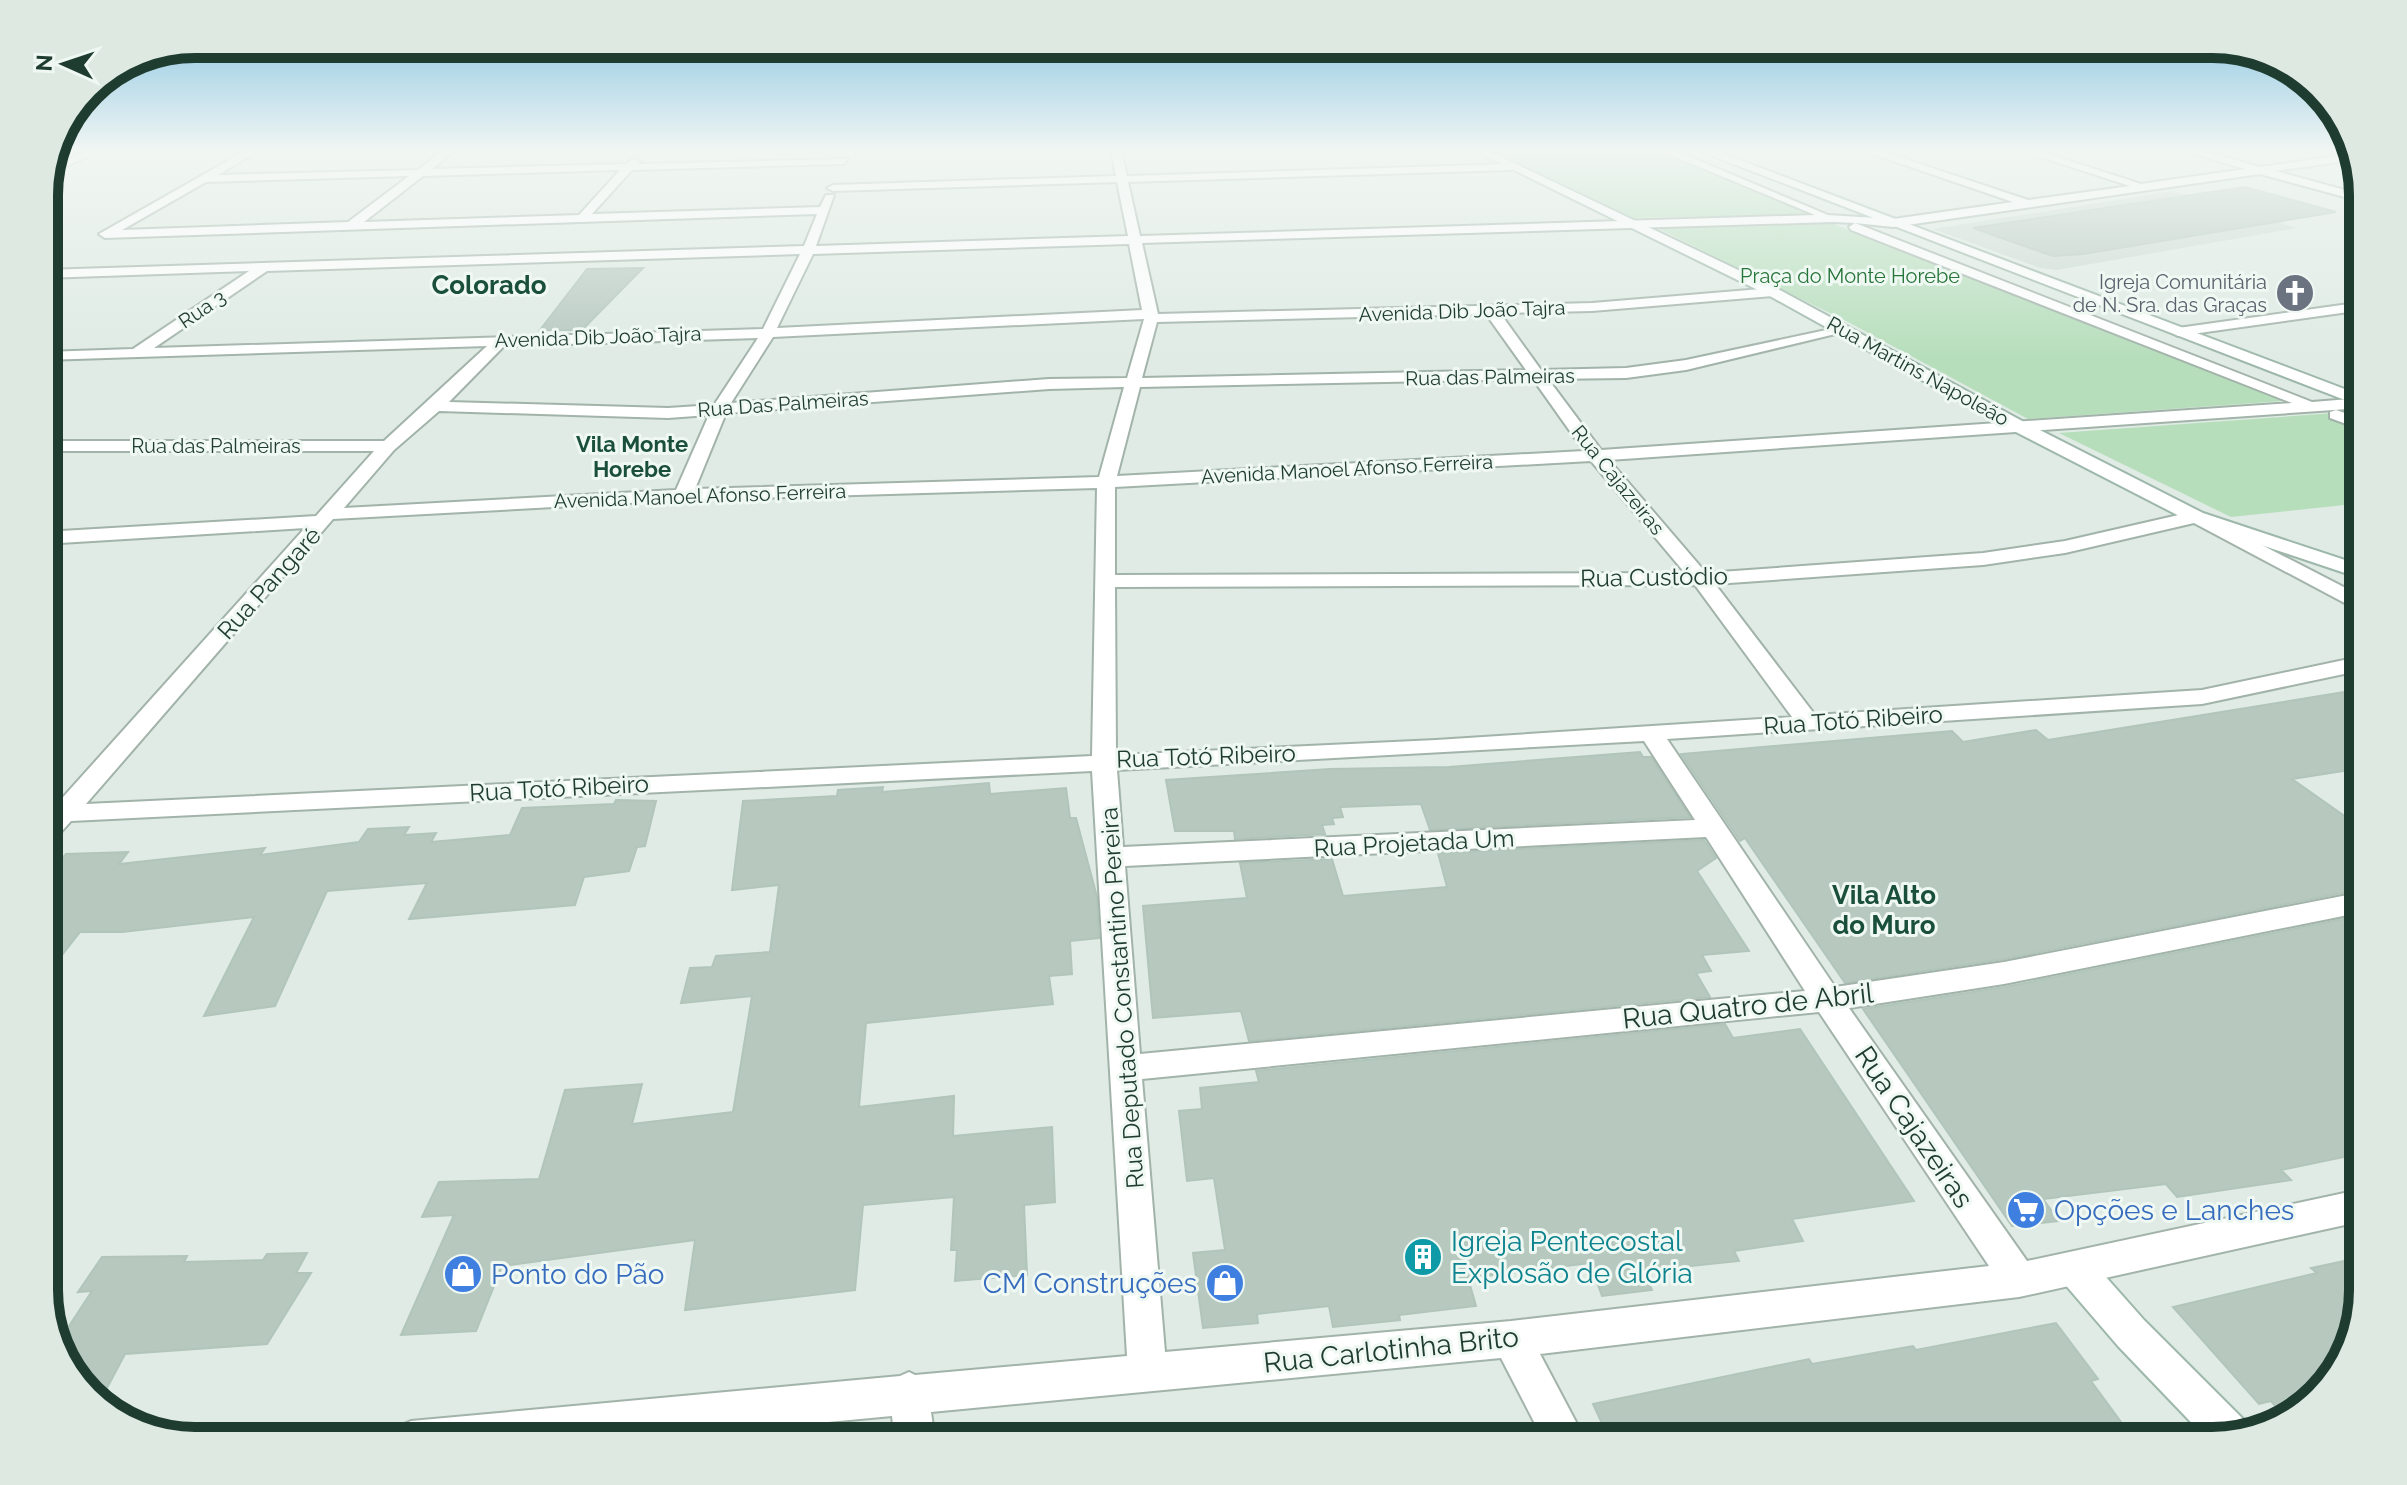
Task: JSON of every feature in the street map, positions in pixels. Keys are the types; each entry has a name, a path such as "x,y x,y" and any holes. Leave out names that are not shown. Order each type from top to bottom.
{"street":[{"path":"130,220 105,234 516,220"},
{"path":"351,226 358,220"},
{"path":"683,495 719,410 768,333 821,220"},
{"path":"1130,220 1151,316"},
{"name":"Rua Martins Napoleão","path":"1625,220 1773,292 2018,426 2196,517 2349,568"},
{"path":"58,273 1740,220"},
{"path":"1860,220 1893,223 1912,220"},
{"path":"1886,220 2349,398"},
{"path":"1842,222 2304,402"},
{"name":"Rua 3","path":"138,352 266,266"},
{"name":"Avenida Dib João Tajra","path":"58,355 768,333 1151,316 1592,307 1773,292"},
{"path":"2178,332 2349,308"},
{"name":"Rua Cajazeiras","path":"1490,310 1596,456 1701,579 1809,723"},
{"name":"Rua Deputado Constantino Pereira","path":"1147,1374 1104,760 1106,482 1151,316"},
{"name":"Rua das Palmeiras","path":"1131,382 1536,377 1652,371 1845,330"},
{"name":"Rua Pangaré","path":"58,810 328,518 388,446 435,406 502,340"},
{"name":"Rua Das Palmeiras","path":"435,406 628,413 719,410 1049,384 1131,382"},
{"name":"Avenida Manoel Afonso Ferreira","path":"58,537 683,495 1106,482 1596,456 2349,404"},
{"path":"2336,415 2349,420"},
{"name":"Rua das Palmeiras","path":"58,446 388,446"},
{"path":"2196,517 2349,598"},
{"name":"Rua Custódio","path":"1106,581 1701,579 1983,559 2065,547 2196,517"},
{"name":"Rua Totó Ribeiro","path":"58,813 1104,760 1420,748 2202,697 2349,667"},
{"name":"Rua Cajazeiras","path":"1651,733 1827,1000 2019,1280"},
{"name":"Rua Projetada Um","path":"1113,857 1716,828"},
{"name":"Rua Quatro de Abril","path":"1127,1068 1827,1000 2004,973 2349,905"},
{"name":"Rua Carlotinha Brito","path":"553,1427 1511,1339 2019,1280 2349,1208"},
{"path":"2076,1270 2131,1333 2223,1426"},
{"path":"1511,1339 1558,1427"},
{"path":"909,1392 913,1427"}],"shaded area":[{"path":"1988,220 2271,220 2297,228 2057,270 2040,268 1933,229"}],"green space":[{"name":"Praça do Monte Horebe","path":"1826,221 2283,401 2028,419 1850,323 1653,226"},
{"path":"2349,412 2349,504 2231,517 2059,433"}],"building":[{"path":"2024,220 2286,220 2083,254 2053,256 1973,228"},
{"path":"643,268 582,330 540,330 587,269"},
{"path":"2349,691 2349,770 2292,779 2349,819 2349,892 2004,959 1845,983 1745,838 1740,841 1681,754 1952,731 1963,742 2036,730 2048,740"},
{"path":"1640,752 1643,757 1651,757 1690,817 1430,830 1421,804 1340,807 1343,817 1332,818 1334,824 1322,825 1325,834 1235,839 1234,831 1175,831 1166,780 1330,769 1449,767"},
{"path":"989,783 990,794 1066,788 1070,818 1076,818 1097,897 1099,938 1070,941 1072,974 1049,976 1053,1004 866,1023 859,1107 954,1096 953,1136 1052,1127 1055,1202 1024,1205 1027,1275 955,1281 957,1250 951,1250 954,1197 863,1205 855,1290 685,1310 695,1240 502,1266 476,1331 401,1335 454,1215 422,1217 439,1182 539,1179 565,1090 642,1084 632,1124 733,1112 752,996 681,1003 690,968 712,967 716,956 770,952 779,885 732,890 743,801 837,796 838,790 883,787 882,792"},
{"path":"616,800 656,801 645,846 637,847 629,871 584,877 575,905 409,919 427,883 327,891 275,1006 204,1016 254,917 122,932 80,932 58,960 58,863 66,854 128,852 119,864 265,848 260,855 359,842 368,829 409,827 404,835 436,833 431,842 510,835 522,808 614,804"},
{"path":"1704,840 1716,858 1697,871 1749,951 1702,955 1711,971 1696,973 1710,997 1249,1041 1241,1011 1153,1018 1143,906 1247,898 1240,863 1332,859 1343,896 1447,887 1438,853"},
{"path":"2349,918 2349,1156 2281,1170 2291,1180 2177,1197 2166,1184 2043,1199 2059,1221 2012,1226 1863,1009 2005,987"},
{"path":"1725,1024 1733,1038 1800,1029 1914,1201 1792,1219 1803,1241 1734,1251 1739,1261 1643,1271 1652,1290 1602,1296 1590,1263 1468,1278 1476,1306 1399,1315 1400,1320 1333,1327 1329,1306 1257,1314 1258,1323 1203,1328 1193,1253 1225,1250 1214,1178 1187,1181 1179,1111 1202,1109 1200,1088 1259,1082 1256,1071"},
{"path":"307,1253 296,1273 311,1273 267,1344 125,1354 104,1393 76,1359 65,1333 92,1291 78,1292 102,1257 187,1256 184,1262 263,1260 267,1254"},
{"path":"2349,1260 2348,1308 2344,1326 2331,1359 2321,1373 2309,1387 2279,1410 2271,1401 2259,1404 2173,1307 2317,1273 2311,1268"},
{"path":"2056,1323 2098,1379 2091,1381 2125,1427 1604,1427 1593,1404 1809,1359 1812,1364 1913,1346 1916,1350"}],"place":[{"name":"Igreja Comunitária de N. Sra. das Graças","path":"2295,293"},
{"name":"Opções e Lanches","path":"2026,1210"},
{"name":"Igreja Pentecostal Explosão de Glória","path":"1423,1257"},
{"name":"Ponto do Pão","path":"463,1274"},
{"name":"CM Construções","path":"1225,1283"}],"district":[{"name":"Colorado","path":"489,285"},
{"name":"Vila Monte Horebe","path":"632,456"},
{"name":"Vila Alto do Muro","path":"1884,910"}]}
